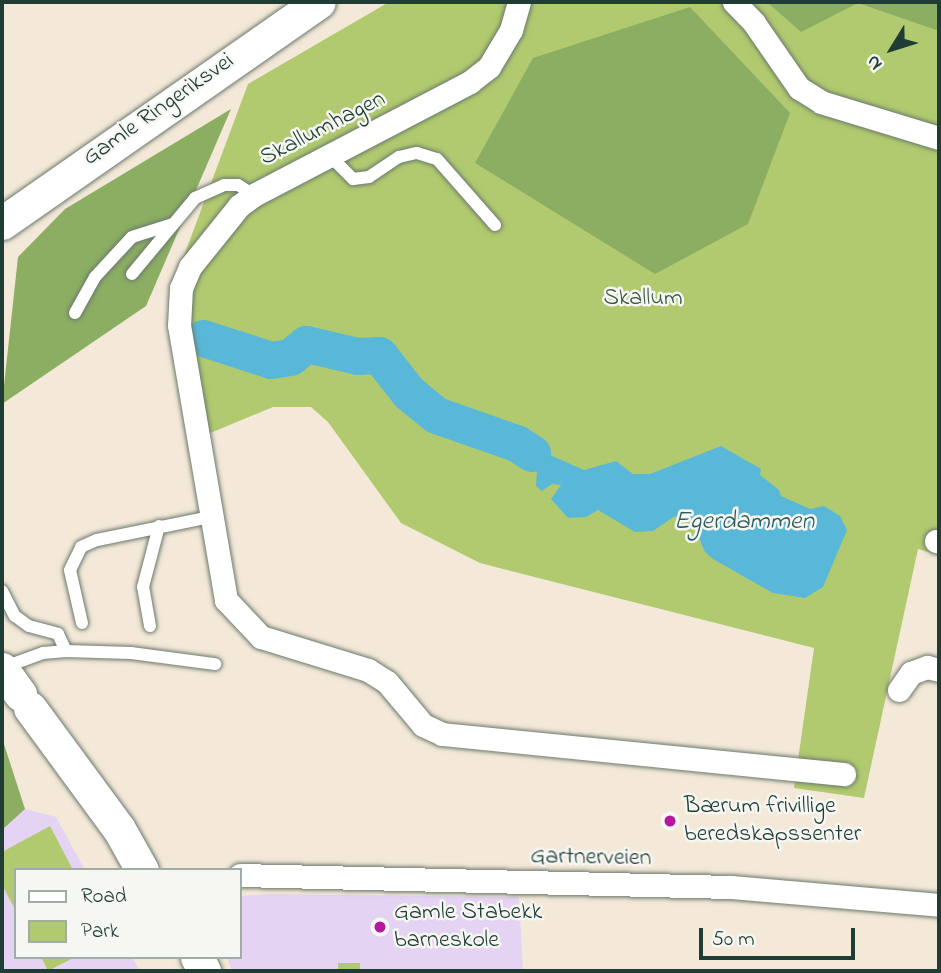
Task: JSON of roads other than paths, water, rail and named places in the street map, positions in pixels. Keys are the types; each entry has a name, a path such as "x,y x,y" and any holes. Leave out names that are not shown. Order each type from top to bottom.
{"main road":[{"name":"Gamle Ringeriksvei","path":"2,223 319,2"},
{"path":"13,685 119,829 141,868"}],"street":[{"name":"Skallumhagen","path":"519,2 511,30 489,67 470,82 254,195 239,206 190,267 181,288 178,325 226,600 246,625 261,637 368,670 387,682 423,725 442,734 844,774"},
{"path":"734,2 754,23 799,88 821,102 939,138"},
{"path":"899,690 911,674 927,667 939,670"},
{"name":"Gartnerveien","path":"242,875 731,887 939,905"}],"lane":[{"path":"330,156 353,180 369,177 399,157 417,153 436,159 495,225"},
{"path":"132,274 195,198 212,187 238,185 254,195"},
{"path":"75,313 95,277 132,237 173,224"},
{"path":"82,623 70,570 74,554 96,540 210,517"},
{"path":"150,626 143,587 159,527"},
{"path":"2,591 15,616 29,626 58,634 66,651"},
{"path":"13,685 43,653 131,653 215,664"}],"water":[{"name":"Egerdammen","path":"721,446 761,469 760,475 779,490 781,496 810,509 824,506 840,516 847,530 823,587 805,598 773,593 713,559 705,552 692,521 675,516 653,531 635,532 598,510 586,517 568,518 551,499 561,485 552,484 542,491 536,486 537,469 530,457 534,448 584,470 616,461 633,474 650,474"}],"waterway":[{"path":"203,338 271,360 290,357 306,344 358,356 379,355 409,393 436,415 516,443 532,453"}],"place":[{"name":"Bærum frivillige beredskapssenter","path":"670,821"},
{"name":"Gamle Stabekk barneskole","path":"380,927"}],"park label":[{"name":"Skallum","path":"643,299"}]}
